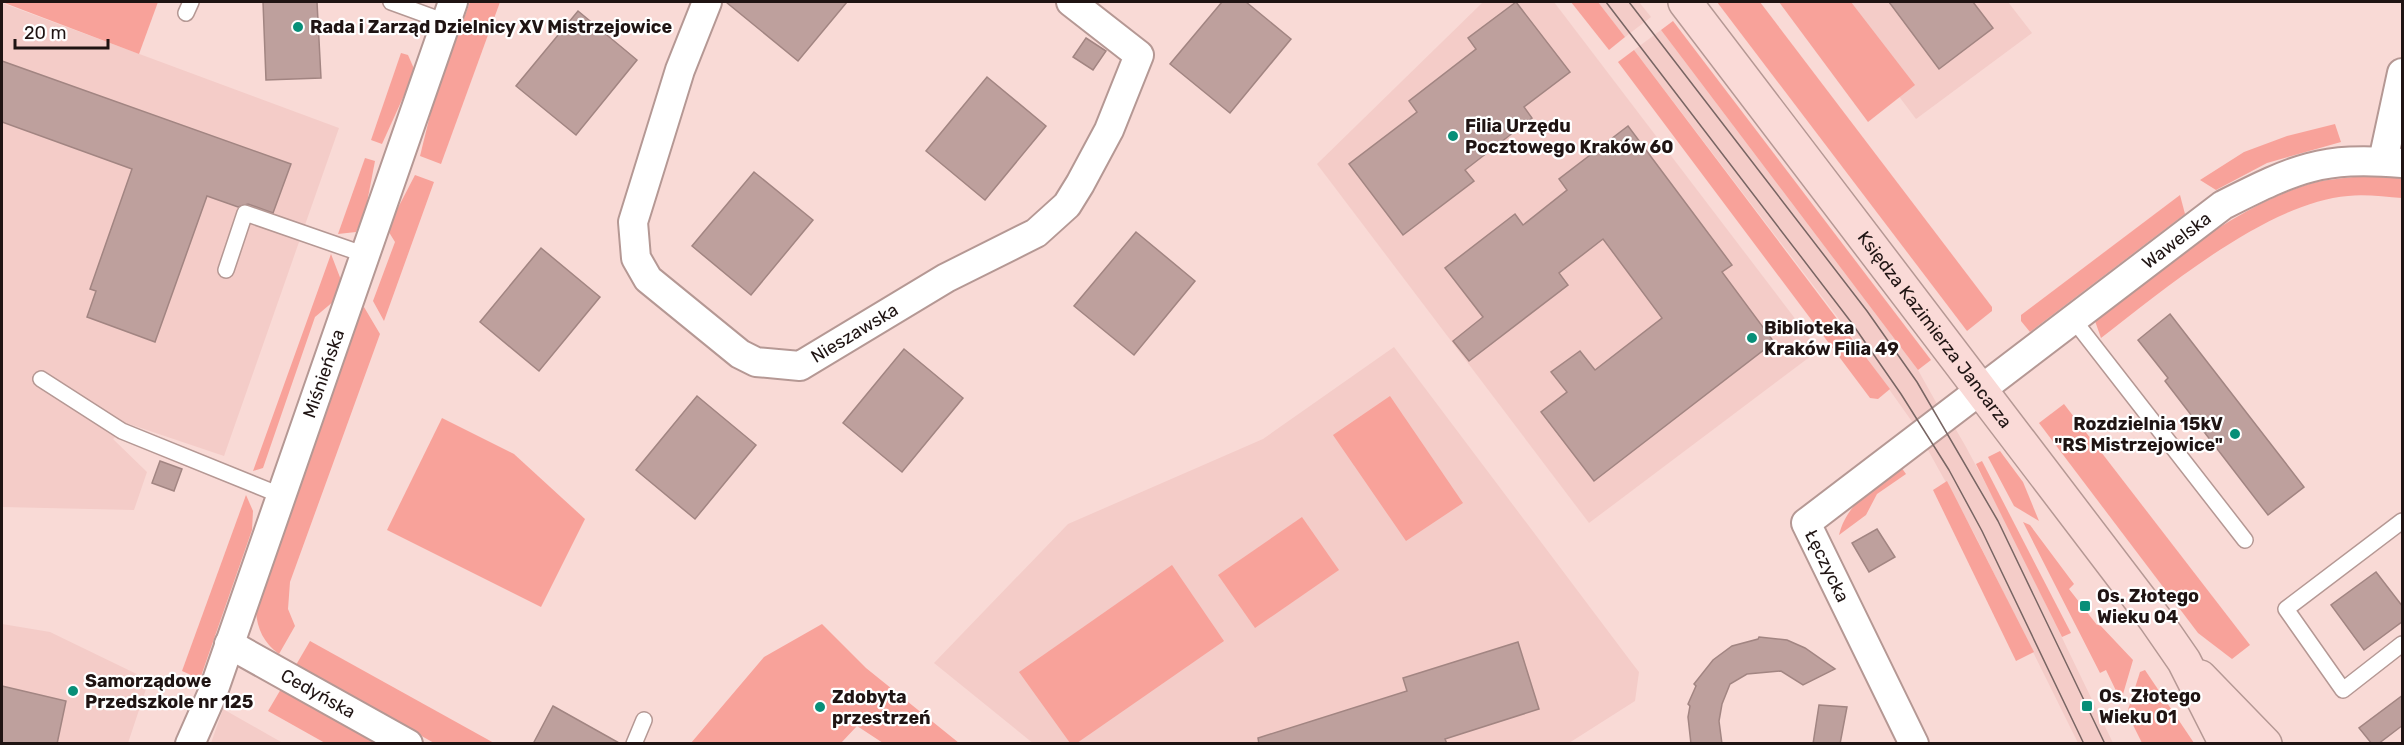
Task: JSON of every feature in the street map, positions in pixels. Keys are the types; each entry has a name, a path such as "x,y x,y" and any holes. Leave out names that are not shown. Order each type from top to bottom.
{"street":[{"name":"Nieszawska","path":"707,2 680,70 633,222 636,258 648,279 740,354 756,362 800,366 946,278 1036,232 1067,206 1109,130 1138,55 1071,2"},
{"name":"Księdza Kazimierza Jancarza","path":"1685,2 1981,389 2184,661 2265,744"},
{"name":"Miśnieńska","path":"190,744 213,692 230,644 363,254 449,12"},
{"path":"2393,162 2403,73"},
{"name":"Wawelska","path":"1981,389 2223,205 2305,167 2352,160 2393,162"},
{"name":"Łęczycka","path":"1914,744 1806,523 1981,389"},
{"name":"Cedyńska","path":"230,644 408,744"},
{"name":"Księdza Kazimierza Jancarza","path":"2184,661 2226,744"}],"lane":[{"path":"391,2 449,12"},
{"path":"226,270 245,213 363,254"},
{"path":"2073,319 2245,540"},
{"path":"41,379 122,431 280,495"},
{"path":"2403,520 2286,609 2343,690 2403,644"},
{"path":"634,744 644,720"}],"shaded area":[{"path":"2,2 158,2 139,54"},
{"path":"470,2 500,2 441,164 420,156 434,99"},
{"path":"1483,2 1554,2 1819,350 1589,523 1317,164"},
{"path":"1571,2 1598,2 1625,37 1609,50"},
{"path":"1598,2 1639,2 1651,17 1625,37"},
{"path":"1717,2 1760,2 1992,307 1992,311 1967,331"},
{"path":"1779,2 1851,2 1915,85 1868,122"},
{"path":"1828,2 2008,2 2032,33 1916,119"},
{"path":"2,3 339,128 224,456 129,424 113,439 147,472 134,510 2,507"},
{"path":"1673,21 1931,360 1918,370 1661,30"},
{"path":"1661,30 1918,370 1951,429 1955,428 2004,518 2113,743 2078,743 1975,535 1913,423 1845,327 1634,50"},
{"path":"1634,50 1890,389 1878,399 1870,398 1618,62"},
{"path":"401,53 408,55 415,71 382,144 371,140"},
{"path":"2335,124 2341,142 2267,163 2216,190 2200,180 2244,152 2287,136"},
{"path":"365,158 375,161 365,213 356,232 338,234"},
{"path":"415,175 434,182 384,321 373,301 395,242 387,229"},
{"path":"2360,176 2402,178 2402,198 2348,196 2316,202 2284,214 2218,251 2101,338 2095,321 2169,262 2223,225 2250,209 2306,185"},
{"path":"2180,195 2185,214 2030,332 2021,321 2021,315"},
{"path":"331,254 341,280 334,301 315,317 263,468 253,471"},
{"path":"364,307 380,334 290,582 288,609 295,626 279,654 262,635 256,611 358,311"},
{"path":"1394,347 1639,672 1635,701 1569,743 1034,744 934,663 1068,524 1263,439"},
{"path":"1390,396 1463,503 1406,541 1333,435"},
{"path":"2064,404 2250,645 2232,659 2198,633 2039,423"},
{"path":"442,418 514,454 585,519 541,607 387,530"},
{"path":"2000,451 2023,482 2039,521 2014,506 1988,457"},
{"path":"1982,461 2071,633 2062,637 1976,464"},
{"path":"1901,467 1906,474 1877,494 1866,515 1839,535 1843,523 1856,504"},
{"path":"1947,481 2034,652 2016,661 1933,490"},
{"path":"246,495 253,511 252,530 200,679 182,671"},
{"path":"1302,517 1339,570 1255,628 1218,575"},
{"path":"2023,522 2030,525 2074,584 2069,589 2097,625 2099,624 2133,660 2121,701 2106,670 2100,673"},
{"path":"1172,565 1224,641 1077,743 1070,743 1019,672"},
{"name":"Samorządowe Przedszkole nr 125","path":"2,624 50,632 149,680 128,743 2,743"},
{"path":"822,624 866,668 959,743 883,743 857,726 841,743 691,743 764,657"},
{"path":"310,641 494,743 434,743 296,665"},
{"path":"2145,670 2194,743 2142,743 2127,713 2140,672"},
{"path":"281,689 380,743 325,743 268,711"},
{"path":"223,709 267,734 283,743 211,743"}],"building":[{"path":"263,2 317,2 321,78 266,80"},
{"path":"726,2 847,2 798,61"},
{"path":"1222,2 1246,2 1291,39 1230,113 1170,64"},
{"path":"1516,2 1570,72 1524,107 1532,118 1465,170 1474,181 1403,235 1349,164 1417,112 1409,101 1476,49 1468,38"},
{"path":"1889,2 1973,2 1993,28 1939,69"},
{"path":"578,11 637,60 576,135 516,86"},
{"path":"1086,38 1106,51 1093,70 1073,57"},
{"path":"2,61 291,164 273,213 248,204 238,207 207,196 155,342 87,317 96,291 90,289 132,169 2,122"},
{"path":"987,77 1046,126 985,200 926,151"},
{"path":"1628,126 1732,265 1722,272 1774,342 1594,481 1541,412 1567,392 1551,372 1580,351 1595,370 1662,318 1603,239 1559,273 1568,285 1469,361 1453,341 1483,317 1445,268 1515,214 1523,225 1567,190 1559,179"},
{"path":"754,172 813,220 751,295 692,246"},
{"path":"1136,232 1195,281 1134,355 1074,306"},
{"path":"541,248 600,297 539,371 480,322"},
{"name":"Rozdzielnia 15kV \"RS Mistrzejowice\"","path":"2170,314 2304,487 2268,515 2165,381 2168,378 2138,340"},
{"path":"904,349 963,398 902,472 843,423"},
{"path":"697,396 756,445 695,519 636,470"},
{"path":"160,461 182,469 174,491 152,483"},
{"path":"1877,529 1895,557 1869,572 1852,543"},
{"path":"2376,572 2403,607 2403,621 2364,650 2331,605"},
{"path":"1759,637 1787,640 1805,648 1835,669 1803,685 1781,671 1747,674 1730,684 1722,704 1719,721 1722,744 1691,744 1688,717 1690,706 1688,704 1696,686 1694,684 1713,660 1732,646"},
{"path":"1518,642 1539,709 1445,739 1447,744 1259,744 1258,738 1407,691 1403,678"},
{"path":"2,686 66,701 57,744 2,744"},
{"path":"2403,695 2403,725 2378,744 2372,744 2359,728"},
{"path":"1819,705 1847,707 1840,744 1813,744"},
{"path":"553,706 621,744 533,744"}],"tram line":[{"path":"1606,2 1851,322 1901,394 1949,470 1982,531 2084,744"},
{"path":"1629,2 1867,311 1917,382 1998,521 2105,744"}],"place":[{"name":"Rada i Zarząd Dzielnicy XV Mistrzejowice","path":"298,27"},
{"name":"Filia Urzędu Pocztowego Kraków 60","path":"1453,136"},
{"name":"Biblioteka Kraków Filia 49","path":"1752,338"},
{"name":"Rozdzielnia 15kV \"RS Mistrzejowice\"","path":"2235,434"},
{"name":"Os. Złotego Wieku 04","path":"2085,606"},
{"name":"Samorządowe Przedszkole nr 125","path":"73,691"},
{"name":"Os. Złotego Wieku 01","path":"2087,706"},
{"name":"Zdobyta przestrzeń","path":"820,707"}]}
